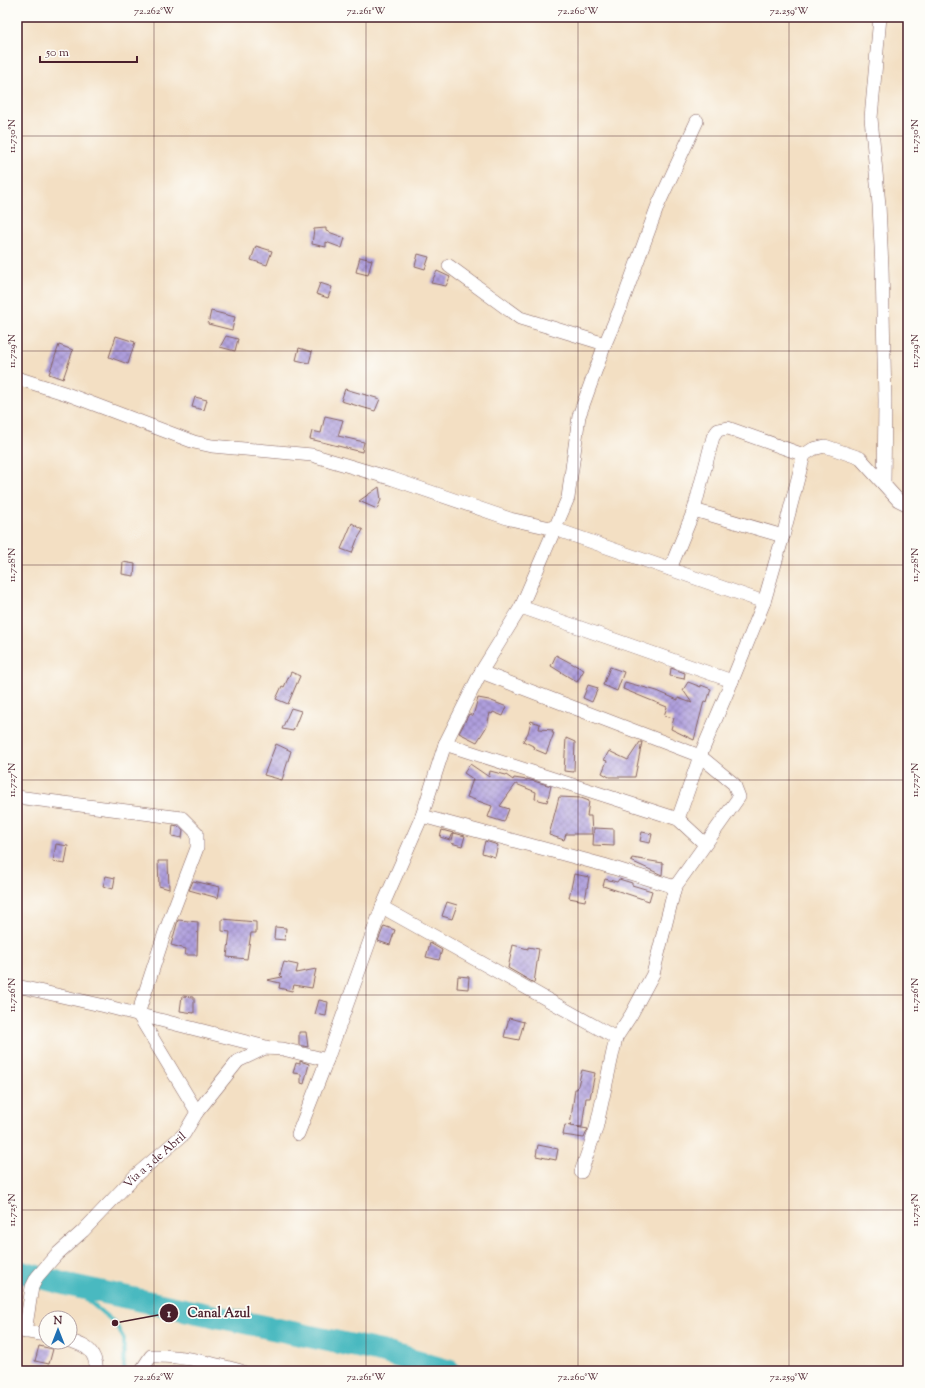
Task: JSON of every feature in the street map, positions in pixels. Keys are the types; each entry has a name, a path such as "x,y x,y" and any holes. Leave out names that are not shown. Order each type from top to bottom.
{"street":[{"path":"880,17 871,118 879,206 882,290 885,401 884,484"},
{"path":"298,1134 327,1060 382,907 422,816 445,744 482,672 522,607 568,498 579,416 658,205 697,121"},
{"path":"449,266 520,318 605,344"},
{"path":"17,378 67,394 194,442 212,446 312,455 393,479 510,519 555,529 764,602"},
{"path":"670,569 694,510 713,436 718,430 728,428 804,455"},
{"path":"678,818 700,756 764,602 804,455 813,449 825,446 860,458 898,500 908,505"},
{"path":"694,510 783,536"},
{"path":"522,607 732,681"},
{"path":"482,672 700,756 734,784 739,798 675,887 653,974 631,1015 616,1038 596,1129 581,1172"},
{"path":"445,744 678,818 705,844"},
{"path":"17,797 182,818 197,833 197,848 165,932 138,1014 197,1112"},
{"path":"422,816 604,865 675,887"},
{"path":"382,907 616,1038"},
{"path":"17,986 138,1014 272,1048"},
{"name":"Vía a 3 de Abril","path":"21,1331 32,1288 37,1277 56,1255 83,1231 136,1176 184,1134 197,1112 238,1061 265,1048 283,1049 327,1060"},
{"path":"21,1331 38,1334"},
{"path":"78,1344 92,1351 97,1365 97,1371"},
{"path":"141,1371 151,1356 171,1355 241,1371"}],"building":[{"path":"326,228 326,231 345,238 342,248 326,242 326,247 312,244 314,229"},
{"path":"256,246 272,251 267,265 251,260"},
{"path":"418,254 429,257 425,269 415,266"},
{"path":"360,257 372,260 368,275 356,272"},
{"path":"437,271 450,277 446,286 431,283"},
{"path":"320,283 332,287 328,298 316,294"},
{"path":"211,311 235,317 232,330 208,324"},
{"path":"116,336 135,342 128,364 109,357"},
{"path":"226,336 238,339 235,351 220,347"},
{"path":"59,345 73,350 63,379 49,374"},
{"path":"299,348 312,352 309,363 296,360"},
{"path":"345,389 380,399 375,411 341,401"},
{"path":"195,397 207,400 204,410 192,407"},
{"path":"325,416 343,420 338,436 364,442 362,452 310,439 312,431 321,433"},
{"path":"379,487 381,500 377,509 359,501"},
{"path":"352,523 363,530 352,553 341,549"},
{"path":"123,562 135,564 134,576 122,574"},
{"path":"556,655 584,670 577,682 551,666"},
{"path":"610,667 624,672 617,691 603,685"},
{"path":"671,668 685,673 684,679 670,676"},
{"path":"291,672 300,676 288,704 276,699"},
{"path":"625,682 657,691 678,700 678,698 692,703 683,690 688,682 711,689 707,702 704,701 694,740 671,729 674,718 664,716 667,707 623,689"},
{"path":"588,685 598,688 592,702 583,698"},
{"path":"478,698 489,700 507,707 503,716 493,712 492,714 490,713 487,726 477,742 459,733 469,714 473,716"},
{"path":"291,708 301,711 293,731 282,729"},
{"path":"531,721 540,724 539,729 553,730 552,733 554,733 546,754 534,749 535,747 523,741 528,733"},
{"path":"566,738 575,742 574,772 564,771"},
{"path":"640,742 642,742 635,777 609,777 602,773 607,761 604,760 609,751 628,760"},
{"path":"276,744 291,751 282,780 264,775"},
{"path":"470,764 489,777 490,771 506,775 513,780 514,778 527,779 551,786 547,802 535,799 536,792 516,784 500,806 509,809 504,822 488,817 492,806 467,797 473,779 464,773"},
{"path":"559,797 581,798 589,801 587,816 591,816 592,834 566,834 564,840 549,835"},
{"path":"173,825 178,826 183,830 182,838 172,836"},
{"path":"594,828 614,829 614,846 593,845"},
{"path":"442,830 453,833 450,840 440,837"},
{"path":"642,832 652,834 650,843 640,841"},
{"path":"454,833 465,836 462,846 451,843"},
{"path":"485,841 498,845 495,857 482,853"},
{"path":"56,844 68,846 65,864 53,862"},
{"path":"632,858 663,863 662,875 631,861"},
{"path":"158,861 168,861 169,889 159,886"},
{"path":"574,874 589,877 585,901 569,898"},
{"path":"106,876 115,878 113,889 103,886"},
{"path":"605,879 617,882 619,879 652,891 649,901 603,886"},
{"path":"193,881 220,887 218,898 189,890"},
{"path":"447,902 457,905 452,919 442,916"},
{"path":"222,919 256,922 256,933 251,933 247,959 227,957 230,932 222,931"},
{"path":"178,920 198,922 197,955 185,955 186,949 171,945"},
{"path":"384,926 395,930 390,945 378,941"},
{"path":"275,927 286,928 285,940 274,939"},
{"path":"430,943 442,950 439,960 426,957"},
{"path":"513,945 528,949 528,947 539,949 534,983 508,968"},
{"path":"284,962 298,965 296,973 316,969 312,988 294,985 292,991 279,988 280,983 267,980 282,977 280,975"},
{"path":"458,976 469,977 468,989 457,988"},
{"path":"182,996 194,997 194,1013 180,1011"},
{"path":"319,1000 328,1002 326,1016 315,1014"},
{"path":"509,1018 524,1022 519,1040 504,1037"},
{"path":"299,1032 306,1032 308,1047 299,1045"},
{"path":"300,1061 309,1064 304,1084 301,1083 301,1074 293,1073 296,1063 300,1064"},
{"path":"582,1070 595,1073 590,1098 586,1098 582,1127 570,1126 575,1089 577,1089"},
{"path":"565,1125 588,1129 584,1138 563,1135"},
{"path":"538,1145 558,1149 556,1160 536,1156"},
{"path":"38,1350 53,1350 49,1364 35,1361"}],"waterway":[{"path":"17,1271 69,1285 383,1352 449,1371"},
{"path":"69,1285 115,1323 124,1339 124,1371"}],"place":[{"name":"Canal Azul","path":"115,1323"}]}
